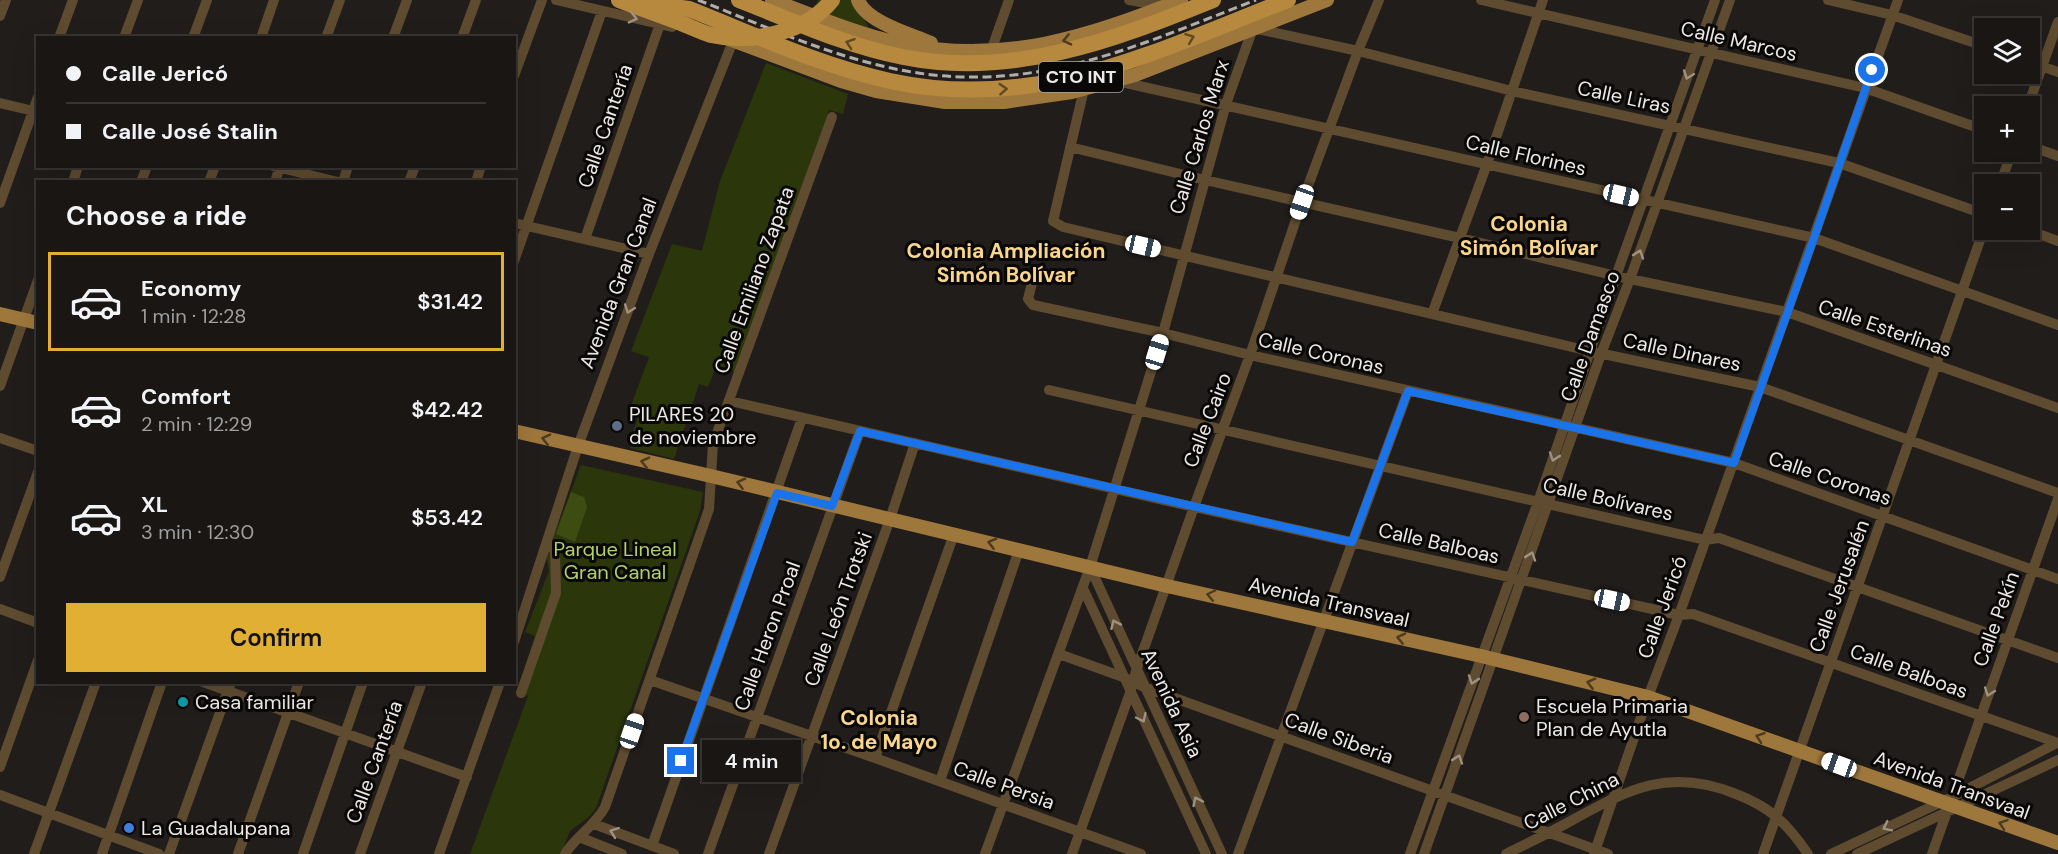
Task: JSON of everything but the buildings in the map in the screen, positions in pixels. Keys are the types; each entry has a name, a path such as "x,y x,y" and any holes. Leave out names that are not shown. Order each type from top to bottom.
{"highway":[{"path":"619,0 711,34 733,37 755,37 794,27 810,20 832,0"},
{"name":"CTO INT","path":"650,0 667,6 689,9 770,48 809,62 923,87 972,90 1022,87 1076,78 1119,65 1288,0"},
{"name":"CTO INT","path":"739,0 784,11 823,26 862,47 922,60 956,64 1018,62 1079,49 1126,34 1213,0"}],"main road":[{"name":"CTO INT","path":"772,0 784,11"},
{"path":"858,0 866,12 878,21 946,50"},
{"name":"CTO INT","path":"823,26 922,48 991,51 1023,49 1080,37 1181,0"},
{"name":"CTO INT","path":"809,62 876,91 945,102 1004,102 1046,97 1136,75 1327,0"},
{"name":"CTO INT","path":"667,6 686,21 733,41 770,48"},
{"path":"0,314 31,321"},
{"name":"Avenida Transvaal","path":"516,431 1648,697 2058,843"}],"street":[{"path":"0,16 6,0"},
{"path":"60,36 73,0"},
{"path":"125,36 138,0"},
{"path":"194,36 207,0"},
{"path":"262,36 274,0"},
{"path":"327,36 340,0"},
{"path":"394,36 407,0"},
{"path":"463,36 476,0"},
{"path":"516,71 542,0"},
{"path":"556,0 733,41"},
{"path":"991,51 1009,0"},
{"path":"1129,0 1165,6"},
{"name":"Calle Cairo","path":"1072,854 1250,355 1302,202 1379,0"},
{"name":"Calle Marcos","path":"1481,0 1865,88 1974,126"},
{"path":"1432,314 1487,164 1542,0"},
{"name":"Calle Damasco","path":"1570,428 1590,351 1715,0"},
{"name":"Calle Damasco","path":"1410,854 1487,658 1570,428 1630,279 1730,0"},
{"path":"1828,0 1892,15 1974,43"},
{"name":"Calle Jericó","path":"1595,852 1648,697 1734,463 1898,0"},
{"path":"516,256 602,11"},
{"path":"2032,96 2058,22"},
{"name":"Calle Cantería","path":"585,239 660,24"},
{"name":"Calle Liras","path":"1253,28 1358,51 1512,91 1839,163 1974,210"},
{"name":"Calle Carlos Marx","path":"985,854 1090,567 1163,333 1226,104 1253,28"},
{"name":"Avenida Gran Canal","path":"518,621 547,542 578,446 649,254 733,41"},
{"path":"2042,66 2058,72"},
{"name":"Calle Florines","path":"1117,81 1814,238 2058,325"},
{"path":"1070,147 1084,89"},
{"path":"0,103 35,111 0,203"},
{"name":"Calle Emiliano Zapata","path":"566,854 579,837 594,824 605,807 710,509 713,444 832,117"},
{"name":"Calle Esterlinas","path":"1070,147 1616,276 1787,312 2058,408"},
{"name":"Calle Dinares","path":"1070,147 1053,220 1063,227 1601,354 1760,387 2058,493"},
{"path":"2040,150 2058,156"},
{"path":"281,168 330,180"},
{"path":"516,223 649,254"},
{"path":"2040,234 2058,241"},
{"name":"Calle Jerusalén","path":"1763,854 1980,240"},
{"name":"Calle Coronas","path":"1033,279 1028,297 1031,304 1570,428 1734,463 2058,579"},
{"path":"0,386 31,321 36,292"},
{"name":"Calle Bolívares","path":"1049,390 1705,540 1719,538 2058,658"},
{"path":"1238,854 1408,391"},
{"name":"Calle Balboas","path":"730,401 1516,580 1679,615 1693,614 2058,743"},
{"path":"652,846 802,418"},
{"name":"Calle Heron Proal","path":"708,854 860,431"},
{"path":"0,438 36,450"},
{"name":"Calle León Trotski","path":"769,854 890,519 915,443"},
{"path":"0,577 36,478"},
{"name":"Calle Pekín","path":"1932,854 2058,499"},
{"path":"875,758 954,534"},
{"path":"521,693 556,593 555,551 547,542"},
{"path":"940,781 1020,550"},
{"name":"Avenida Asia","path":"1090,567 1133,682 1206,854"},
{"name":"Avenida Asia","path":"1083,588 1123,676 1144,687 1222,854"},
{"path":"0,609 36,622"},
{"path":"1059,654 1123,676"},
{"name":"Calle Damasco","path":"1424,854 1487,658"},
{"path":"0,767 36,666"},
{"name":"Calle Persia","path":"650,680 1003,803 1141,854"},
{"path":"34,854 95,684"},
{"path":"102,854 161,684"},
{"path":"213,684 229,687 288,713 467,777"},
{"path":"238,854 298,684"},
{"path":"303,854 362,684"},
{"name":"Calle Cantería","path":"360,854 421,684"},
{"path":"439,854 499,684"},
{"path":"170,854 229,687"},
{"name":"Calle Siberia","path":"1144,687 1551,832 1595,852 1608,854"},
{"path":"1857,854 2058,743"},
{"path":"1830,854 2058,760"},
{"name":"Calle China","path":"1506,854 1636,788 1678,781 1702,783 1750,799 1777,815 1808,854"},
{"path":"0,795 159,854"},
{"path":"594,824 674,854"},
{"path":"579,837 622,854"}],"green space":[{"path":"818,0 853,0 869,29 814,9"},
{"path":"766,63 848,94 843,114 829,110 736,372 717,365 708,387 699,384 674,459 630,448 631,443 629,442 638,418 628,414 649,357 631,351 672,244 702,251 720,181"},
{"name":"Parque Lineal Gran Canal","path":"581,465 703,492 700,511 596,808 590,816 570,831 561,854 470,854 528,696 517,692 535,636 525,632 549,571 546,556"},
{"path":"571,492 584,497 587,507 575,542 556,534"}],"railway":[{"path":"698,0 787,36 855,59 930,75 979,77 1026,73 1072,65 1117,52 1256,0"}],"place":[{"name":"PILARES 20 de noviembre","path":"617,426"},
{"name":"Casa familiar","path":"183,702"},
{"name":"Escuela Primaria Plan de Ayutla","path":"1524,717"},
{"name":"La Guadalupana","path":"129,828"}],"district":[{"name":"Colonia Simón Bolívar","path":"1529,236"},
{"name":"Colonia Ampliación Simón Bolívar","path":"1006,263"},
{"name":"Colonia 1o. de Mayo","path":"879,730"}],"route":[{"path":"681,761 777,493 832,506 860,431 1352,542 1408,391 1734,463 1872,70"}]}
